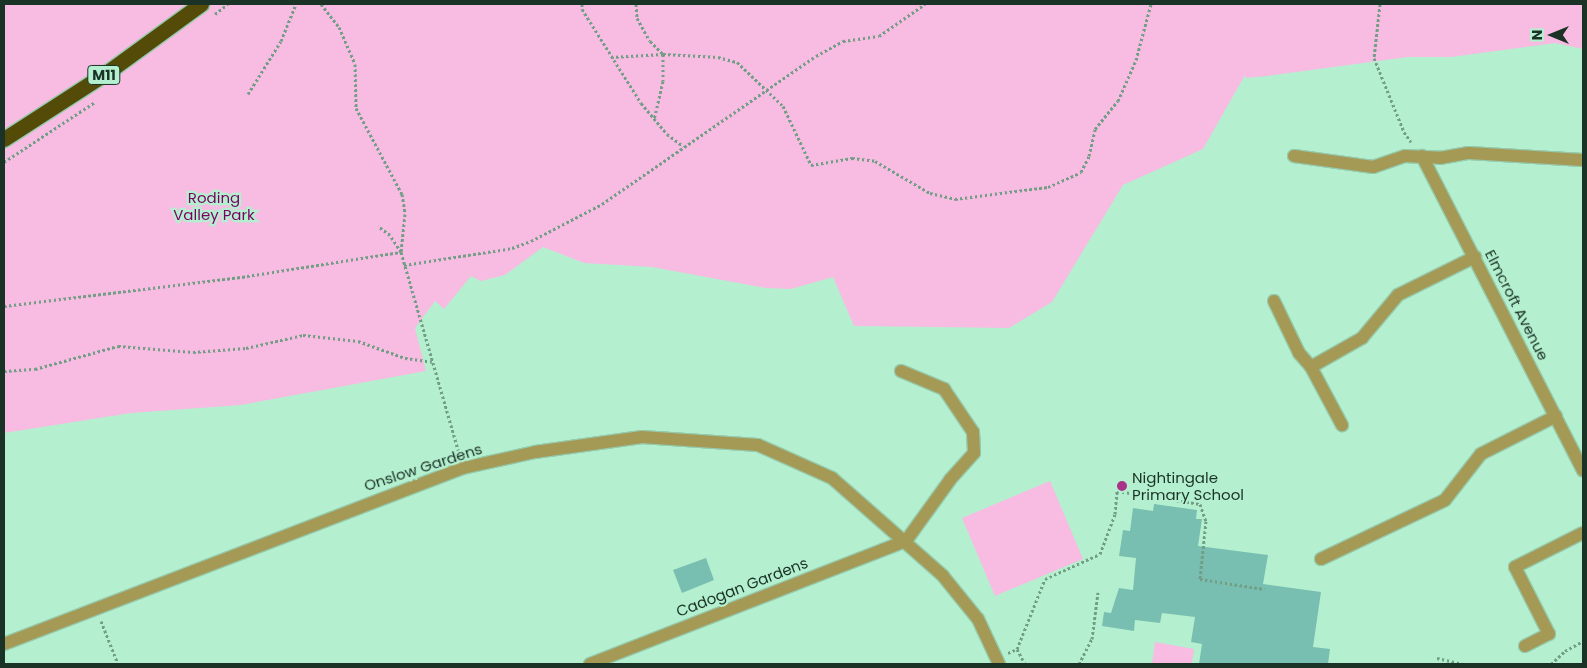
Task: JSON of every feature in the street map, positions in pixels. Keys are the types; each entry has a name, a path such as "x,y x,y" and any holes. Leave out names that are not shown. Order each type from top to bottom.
{"highway":[{"name":"M11","path":"4,139 109,71 201,4"}],"street":[{"path":"1294,156 1373,166 1390,160 1422,156 1440,158 1469,153 1583,160"},
{"name":"Elmcroft Avenue","path":"1422,156 1583,470"},
{"path":"1312,367 1362,338 1398,295 1475,257"},
{"path":"1274,301 1299,353 1312,367 1342,425"},
{"path":"900,371 944,389 972,432 974,453 950,480 906,541"},
{"path":"1321,559 1445,500 1481,454 1556,416"},
{"name":"Onslow Gardens","path":"4,644 96,607 463,468 535,452 634,438 758,445 832,478 906,541 943,576 978,619 998,661"},
{"path":"1525,646 1549,634 1515,567 1583,533"},
{"name":"Cadogan Gardens","path":"590,664 906,541"}],"path":[{"path":"248,94 281,41 296,4"},
{"path":"321,4 339,27 355,64 356,108 402,194 405,214 401,252 463,468"},
{"path":"582,4 582,9 611,58 654,120 683,146"},
{"path":"636,4 637,18 650,41 662,54 662,81 654,120"},
{"path":"404,265 512,248 531,241 602,204 763,90 843,41 879,36 925,4"},
{"path":"611,58 662,54 718,58 737,62 763,90 783,106 811,165 852,158 875,161 930,193 955,199 1048,187 1080,172 1089,156 1095,130 1118,101 1136,60 1151,4"},
{"path":"1380,4 1374,58 1404,132 1422,156"},
{"path":"378,226 390,235 401,252"},
{"path":"4,306 247,276 401,252"},
{"path":"4,371 35,369 118,346 193,352 246,348 302,335 358,341 405,358 432,362"},
{"path":"998,661 1017,648 1045,579 1100,554 1115,514 1117,491 1200,504 1206,521 1200,579 1264,589"},
{"path":"1079,664 1092,639 1098,592"},
{"path":"96,607 118,664"},
{"path":"1551,664 1565,651 1583,641"},
{"path":"1017,648 1025,664"},
{"path":"1436,658 1464,664"}],"green space":[{"name":"Roding Valley Park","path":"4,4 1583,4 1583,49 1555,43 1451,57 1408,57 1267,76 1246,78 1245,75 1203,149 1123,185 1052,302 1009,328 854,326 833,277 791,289 766,288 652,267 584,263 543,247 505,275 481,281 471,276 444,309 435,301 415,328 426,371 241,405 131,413 4,433"},
{"path":"1050,481 1083,559 995,596 962,518"},
{"path":"1155,642 1194,649 1192,664 1152,664"}],"building":[{"path":"1154,504 1197,510 1196,519 1202,519 1198,546 1268,555 1263,584 1321,592 1313,647 1330,649 1328,664 1199,664 1202,644 1191,642 1195,617 1162,613 1160,623 1135,620 1134,631 1102,626 1104,612 1111,613 1119,588 1133,590 1136,558 1119,556 1123,530 1130,531 1133,508 1153,511"},
{"path":"706,558 714,580 682,593 673,570"}],"place":[{"name":"Nightingale Primary School","path":"1122,486"}]}
